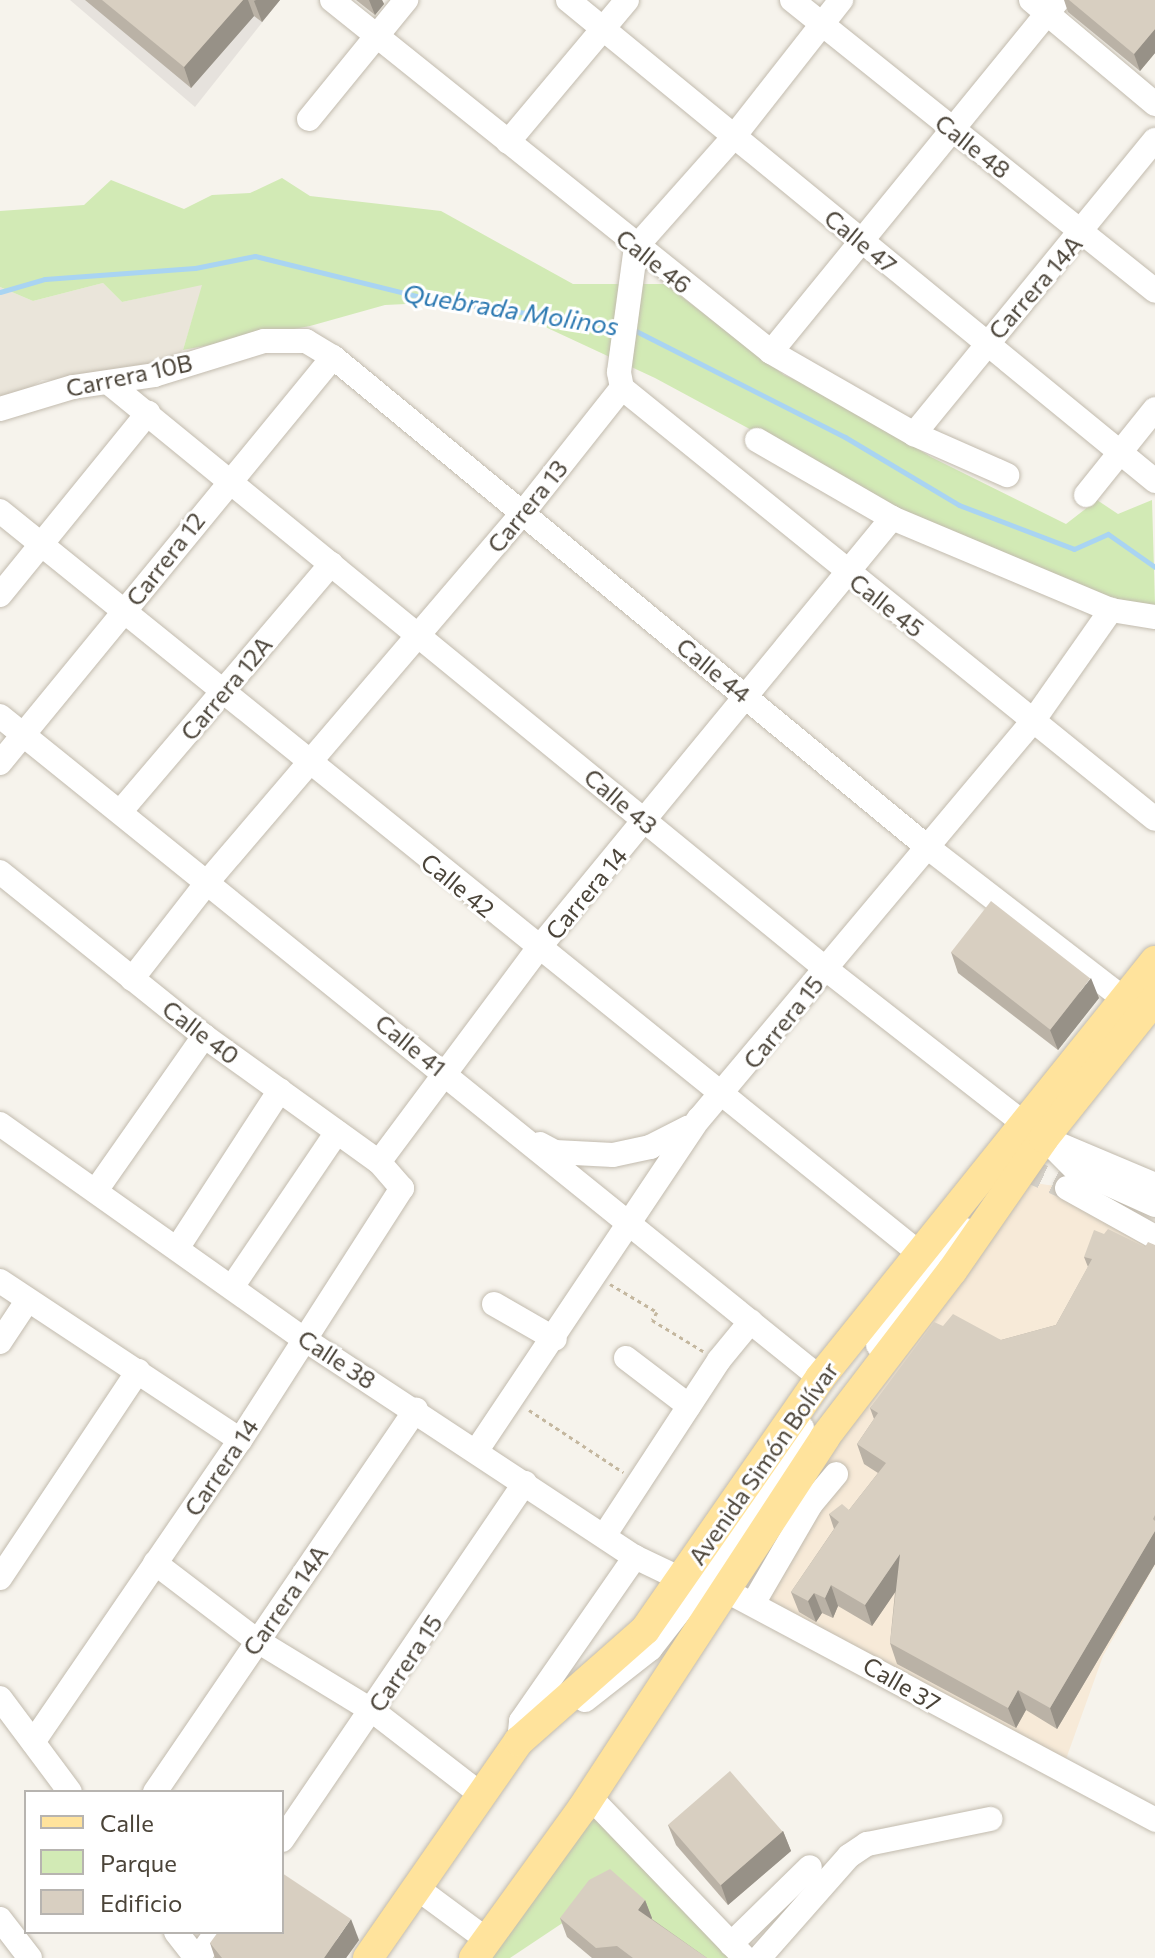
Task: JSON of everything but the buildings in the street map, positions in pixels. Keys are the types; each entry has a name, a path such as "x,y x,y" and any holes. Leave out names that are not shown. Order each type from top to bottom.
{"main road":[{"path":"1033,1130 1123,998 1155,961"},
{"name":"Avenida Simón Bolívar","path":"368,1958 479,1793 519,1741 629,1648 683,1580 820,1378 920,1254 1155,999"},
{"name":"Avenida Simón Bolívar","path":"477,1946 590,1797 725,1590 799,1499 1033,1130"}],"street":[{"name":"Calle 46","path":"332,0 636,247 771,352 914,434 1007,475"},
{"path":"309,119 406,0"},
{"name":"Calle 47","path":"568,0 732,139 864,241 986,345 1155,481"},
{"path":"508,142 627,0"},
{"name":"Calle 48","path":"792,0 1155,291"},
{"path":"622,388 622,344 636,247 732,139 841,0"},
{"path":"771,352 954,131 1045,4 1155,104"},
{"name":"Carrera 14A","path":"914,434 1083,232 1155,140"},
{"name":"Carrera 10B","path":"1,407 73,387 154,375 264,341 306,341"},
{"name":"Calle 44","path":"306,341 333,357 926,846 1123,998"},
{"name":"Carrera 12","path":"0,763 227,480 333,357"},
{"name":"Calle 43","path":"109,383 826,969 1033,1130 1155,1185"},
{"name":"Carrera 13","path":"132,979 209,880 522,514 622,388"},
{"name":"Calle 45","path":"622,388 849,575 1155,819"},
{"path":"1086,495 1155,409"},
{"path":"0,595 148,413"},
{"path":"757,440 892,518 1111,610 1155,617"},
{"name":"Calle 42","path":"0,511 538,949 920,1254"},
{"name":"Carrera 14","path":"379,1162 538,949 849,575 892,518"},
{"name":"Carrera 12A","path":"120,812 331,564"},
{"name":"Carrera 15","path":"477,1450 555,1339 627,1224 699,1119 1033,721 1111,610"},
{"name":"Calle 41","path":"0,716 209,880 627,1224 820,1378"},
{"name":"Calle 40","path":"0,872 204,1036 379,1162 402,1188"},
{"path":"97,1189 204,1036"},
{"path":"178,1247 280,1090"},
{"path":"520,1133 555,1152 613,1155 672,1139 699,1119"},
{"name":"Calle 38","path":"2,1129 97,1189 304,1339 416,1409 635,1557 683,1580"},
{"path":"1033,1130 1075,1169 1155,1205"},
{"path":"232,1287 337,1132"},
{"name":"Carrera 14","path":"33,1742 240,1440 402,1188"},
{"path":"1067,1188 1155,1237"},
{"path":"459,1958 477,1946 907,1305 976,1215"},
{"path":"0,1281 240,1440"},
{"path":"0,1342 27,1301"},
{"path":"494,1304 555,1339"},
{"path":"383,1958 527,1746 650,1649 707,1576 830,1384 907,1305"},
{"path":"604,1536 637,1481 719,1360 751,1321"},
{"path":"626,1358 689,1406"},
{"path":"0,1578 138,1371"},
{"name":"Carrera 14A","path":"156,1790 416,1409"},
{"path":"754,1602 799,1499 836,1474"},
{"name":"Carrera 15","path":"284,1837 373,1711 525,1483"},
{"path":"799,1499 836,1519"},
{"path":"519,1741 521,1721 635,1557"},
{"path":"155,1563 256,1640 373,1711 479,1793"},
{"name":"Calle 37","path":"725,1590 754,1602 1155,1820"},
{"path":"0,1698 69,1790"},
{"path":"590,1797 738,1951 810,1867"},
{"path":"759,1958 849,1856 867,1844 990,1819"},
{"path":"425,1894 477,1946"},
{"path":"10,1934 30,1958"},
{"path":"178,1934 197,1958 215,1934"}],"path":[{"path":"597,1276 657,1312 652,1320 719,1360"},
{"path":"513,1399 637,1481"}],"shaded area":[{"path":"70,0 280,0 195,107"},
{"path":"103,283 122,302 203,284 183,350 149,379 42,380 0,407 0,287 33,301"},
{"path":"1016,1180 1067,1188 1155,1237 1155,1565 1103,1656 1061,1773 725,1590"}],"green space":[{"path":"282,178 310,196 441,211 573,284 665,284 784,375 828,394 931,457 1066,524 1097,500 1118,514 1152,500 1155,605 1115,600 915,518 655,378 541,325 447,302 385,305 310,326 183,350 202,285 122,302 103,283 33,301 0,287 0,211 84,205 111,180 184,209 212,195 250,193"},
{"path":"590,1797 745,1958 689,1958 645,1928 652,1918 567,1920 510,1958 474,1958"}],"waterway":[{"name":"Quebrada Molinos","path":"0,292 45,279 195,268 255,256 437,301 616,325"},
{"name":"Quebrada Molinos","path":"634,330 845,437 959,505 1074,549 1108,534 1155,567"}],"tunnel":[{"path":"1008,1170 1021,1167 1067,1188"}]}
